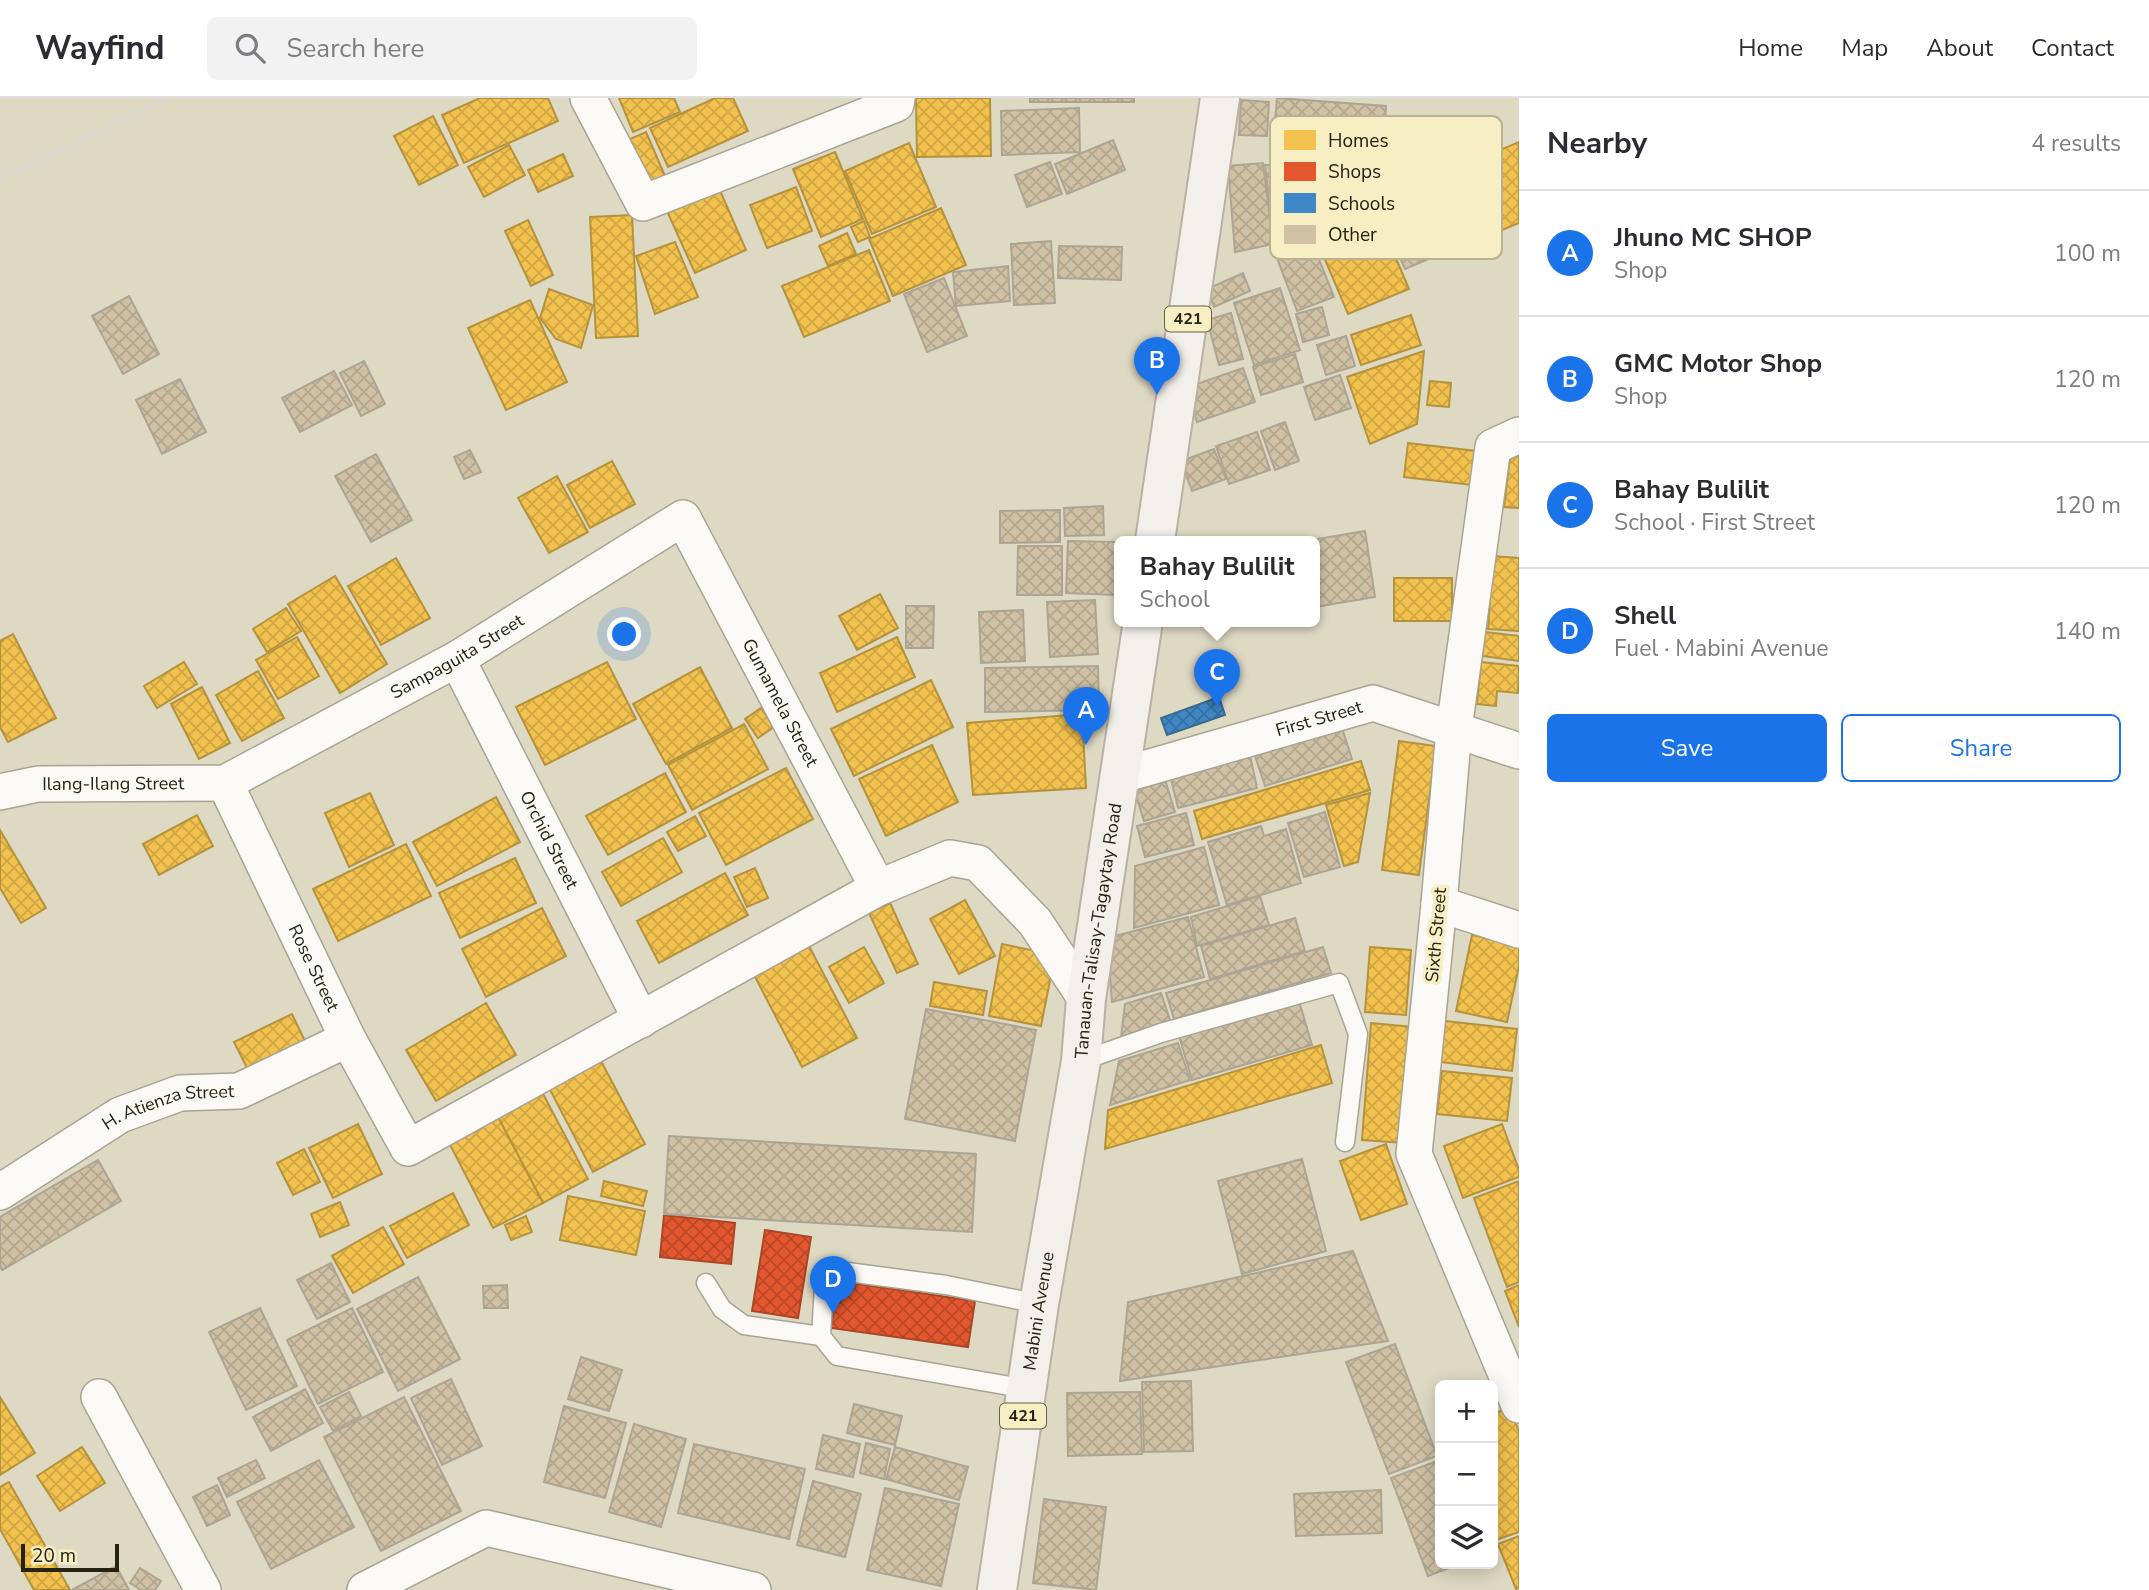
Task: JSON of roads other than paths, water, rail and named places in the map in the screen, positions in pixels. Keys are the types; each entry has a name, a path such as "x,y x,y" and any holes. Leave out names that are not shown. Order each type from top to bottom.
{"main road":[{"name":"421","path":"1156,536 1220,98"},
{"name":"Tanauan-Talisay-Tagaytay Road","path":"1049,1241 1080,1061 1086,999 1142,627"},
{"name":"Mabini Avenue","path":"997,1590 1049,1241"}],"street":[{"path":"588,98 643,203 896,104 897,98"},
{"name":"Sixth Street","path":"1506,441 1454,729 1414,1154 1519,1405"},
{"name":"Sampaguita Street","path":"225,783 457,659 682,519"},
{"name":"Gumamela Street","path":"682,519 878,888"},
{"name":"Orchid Street","path":"457,659 641,1020"},
{"name":"First Street","path":"1119,776 1373,703 1519,751"},
{"name":"Ilang-Ilang Street","path":"0,792 38,784 225,783"},
{"name":"Rose Street","path":"225,783 348,1039 408,1148 641,1020"},
{"path":"641,1020 878,888 950,858 978,863 1035,922 1086,999"},
{"path":"1439,904 1519,930"},
{"name":"H. Atienza Street","path":"0,1192 120,1115 180,1093 239,1091 348,1039"},
{"path":"99,1397 203,1590"},
{"path":"365,1590 486,1528 753,1590"},
{"path":"617,1558 634,1590"}],"lane":[{"path":"1080,1061 1161,1033 1339,983 1359,1034 1345,1142"},
{"path":"1027,1389 837,1356 821,1336 824,1286 839,1271 946,1285 1039,1304"},
{"path":"706,1283 722,1309 744,1325 821,1336"}],"place":[{"name":"GMC Motor Shop","path":"1157,395"},
{"name":"Bahay Bulilit","path":"1217,707"},
{"name":"Jhuno MC SHOP","path":"1086,745"},
{"name":"Shell","path":"833,1314"}]}
